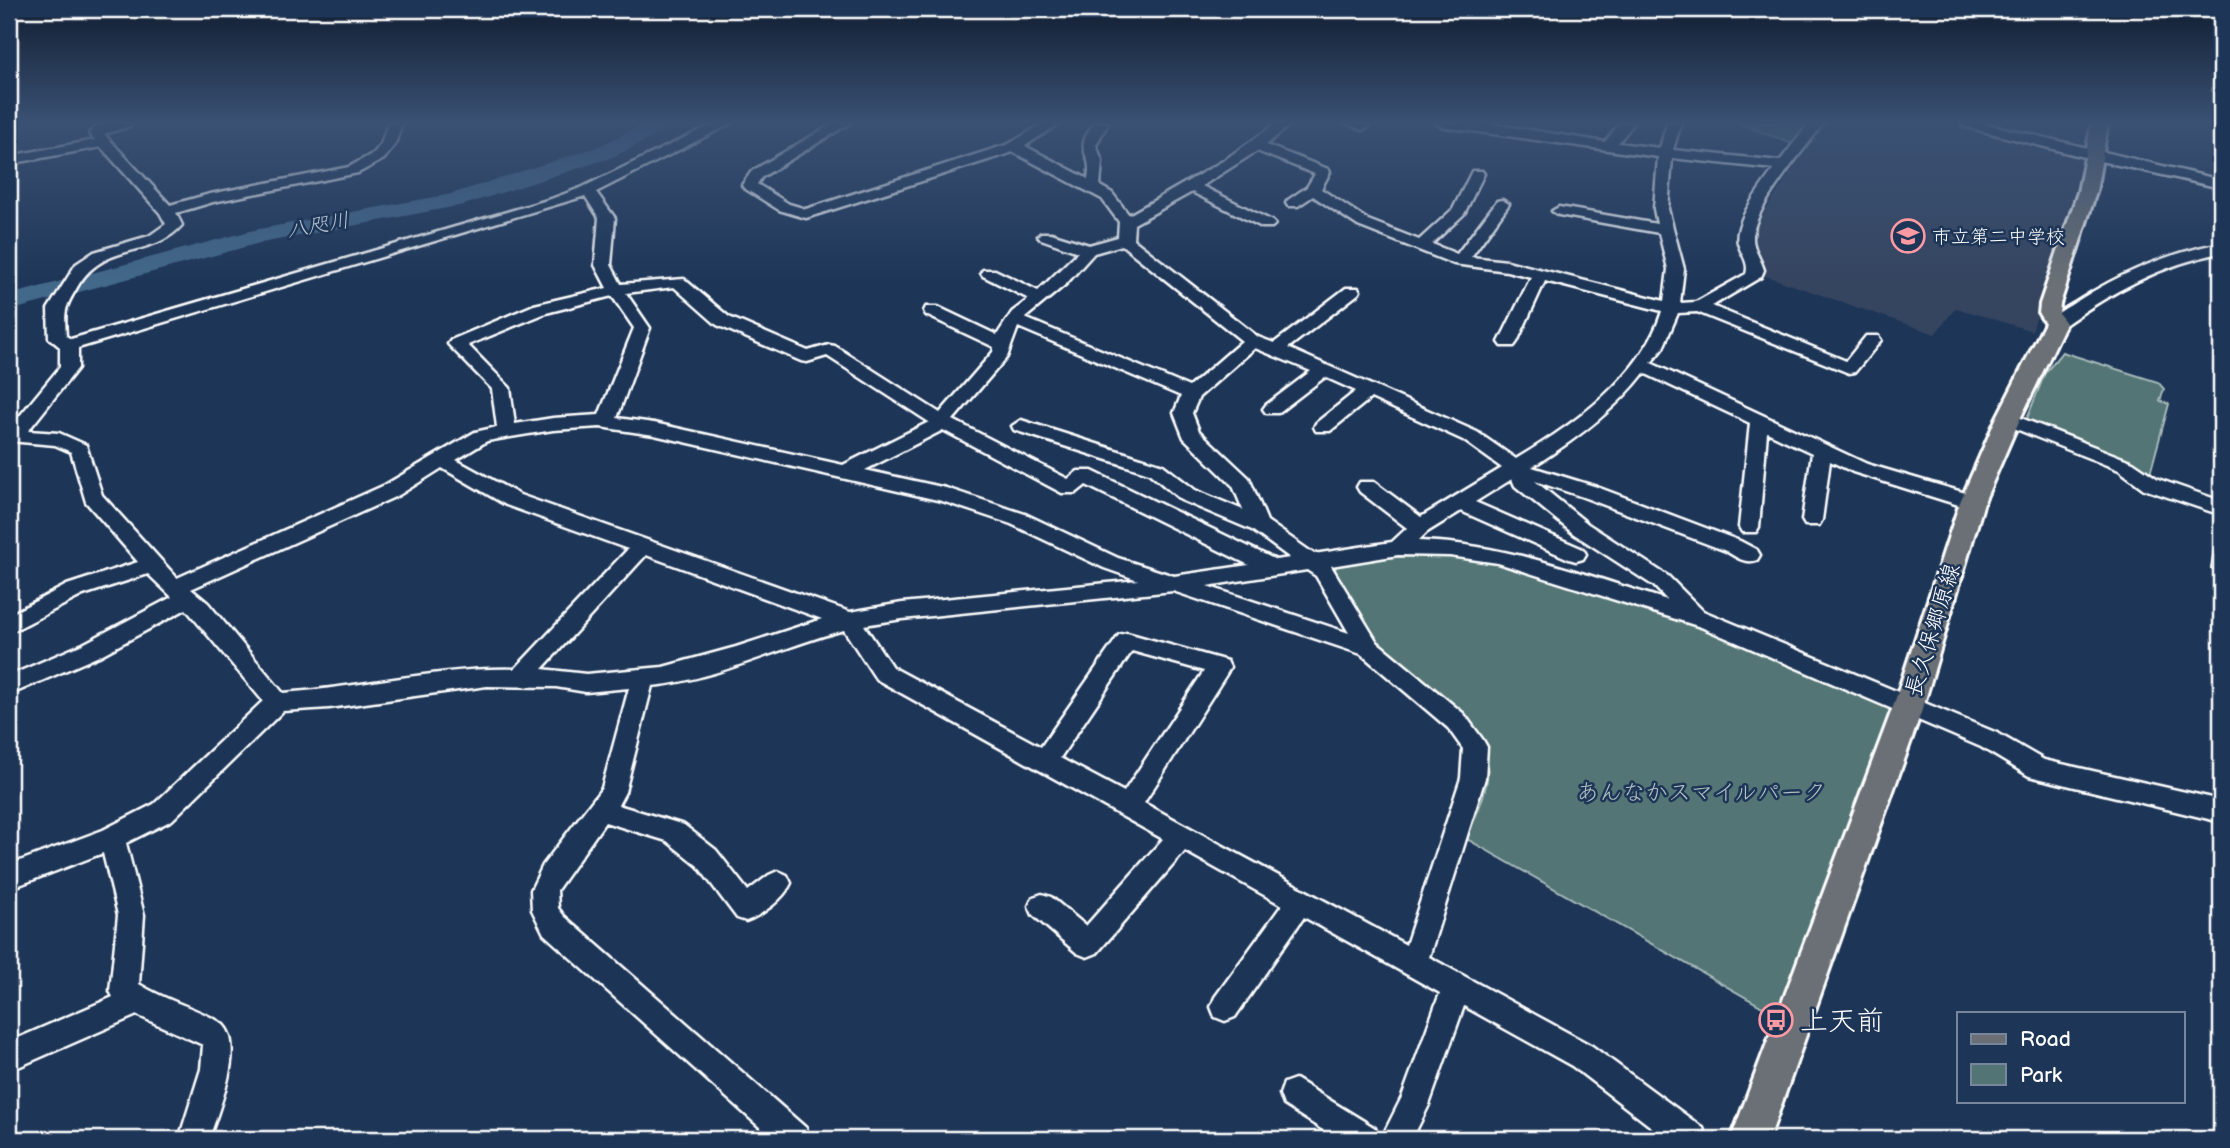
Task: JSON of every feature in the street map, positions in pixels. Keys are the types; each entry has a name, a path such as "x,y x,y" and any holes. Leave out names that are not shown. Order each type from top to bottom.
{"main road":[{"name":"長久保郷原線","path":"1749,1139 1908,707 1972,502 2008,419 2056,323 2049,314 2050,304 2076,232 2091,177"}],"street":[{"path":"136,177 167,211 174,225 154,239 100,254 82,267 56,309 58,338 69,345 556,202 615,177"},
{"path":"167,211 210,198 319,177"},
{"path":"755,177 750,186 758,194 806,214 924,177"},
{"path":"1072,177 1107,196 1127,222 1125,240"},
{"path":"1093,187 1095,177"},
{"path":"1127,222 1209,177"},
{"path":"1293,203 1313,190 1320,177"},
{"path":"1421,246 1459,211 1476,177"},
{"path":"1398,548 1420,527 1560,441 1626,384 1654,348 1671,308 1676,269 1661,209 1663,177"},
{"path":"1699,307 1753,276 1756,270 1745,241 1746,230 1761,198 1776,177"},
{"path":"2188,177 2221,184"},
{"path":"1193,187 1267,224"},
{"path":"588,190 607,218 603,265 615,290 642,328 606,422"},
{"path":"1313,190 1363,223 1460,261 1507,266 1671,308 1699,307 1849,368 1872,340"},
{"path":"1460,261 1502,204"},
{"path":"1559,211 1668,230"},
{"path":"1046,236 1088,250"},
{"path":"844,473 924,434 942,422 1001,353 1006,331 1015,320 1088,250 1125,240"},
{"path":"1125,240 1252,341 1276,349 1470,436 1517,469 1590,492 1750,555"},
{"path":"2056,323 2099,293 2144,270 2221,248"},
{"path":"989,273 1040,298"},
{"path":"1508,342 1541,275"},
{"path":"508,432 501,388 457,344 540,309 615,290 678,282 723,321 807,357 829,349 942,422 1069,488 1085,476 1274,568"},
{"path":"1276,349 1352,291"},
{"path":"932,311 1003,345"},
{"path":"1015,320 1191,394"},
{"path":"1252,341 1191,394 1183,413 1191,434 1242,484 1259,525"},
{"path":"12,435 69,368 69,345"},
{"path":"1641,365 1860,468 1972,502"},
{"path":"1272,409 1323,370"},
{"path":"1323,427 1369,390"},
{"path":"2008,419 2126,466 2151,484 2221,508"},
{"path":"9,686 91,650 182,592 392,490 482,436 553,424 606,422 654,429 946,495 1018,519 1111,563 1181,583 1369,648"},
{"path":"1749,527 1759,422"},
{"path":"1021,426 1156,469 1188,495 1259,525 1311,561 1323,570 1369,648 1456,722 1475,747 1473,778 1414,962"},
{"path":"12,435 59,439 79,449 93,497 153,565 182,592 277,702"},
{"path":"1812,520 1822,451"},
{"path":"444,461 513,500 849,620 884,673 1129,805 1582,1056 1692,1139"},
{"path":"1517,469 1522,481 1581,529 1661,581 1698,617"},
{"path":"1367,486 1420,527"},
{"path":"1461,503 1576,554"},
{"path":"520,677 642,546"},
{"path":"9,877 112,838 163,812 277,702 329,699 487,677 556,678 586,683 663,676 849,620 902,611 1181,583 1398,548 1450,549 1499,556 1698,617 1989,740 2038,769 2221,811"},
{"path":"9,625 75,590 153,565"},
{"path":"1045,760 1127,642 1219,667 1129,805"},
{"path":"643,678 613,792 552,873 544,890 545,910 554,925 794,1139"},
{"path":"601,810 676,833 707,858 746,909 778,883"},
{"path":"1042,906 1087,944 1183,835"},
{"path":"112,838 131,915 124,991 210,1032 218,1041 216,1069 194,1139"},
{"path":"1225,1007 1301,900"},
{"path":"1396,1139 1414,1105 1457,986"},
{"path":"9,1056 138,1000"},
{"path":"1296,1094 1364,1139"}],"shaded area":[{"name":"市立第二中学校","path":"1788,177 2082,177 2032,331 1956,308 1935,334 1760,274 1763,265 1753,244 1754,228"}],"green space":[{"path":"2062,352 2158,382 2164,389 2160,401 2169,404 2149,477 2026,421 2045,373"},
{"name":"あんなかスマイルパーク","path":"1433,552 1473,557 1740,638 1897,707 1782,1018 1467,839 1487,781 1487,762 1482,744 1457,711 1377,640 1359,615 1335,570 1337,564"}],"waterway":[{"name":"八咫川","path":"9,303 254,237 455,200 528,177"}],"place":[{"name":"市立第二中学校","path":"1908,236"},
{"name":"上天前","path":"1776,1020"}]}
